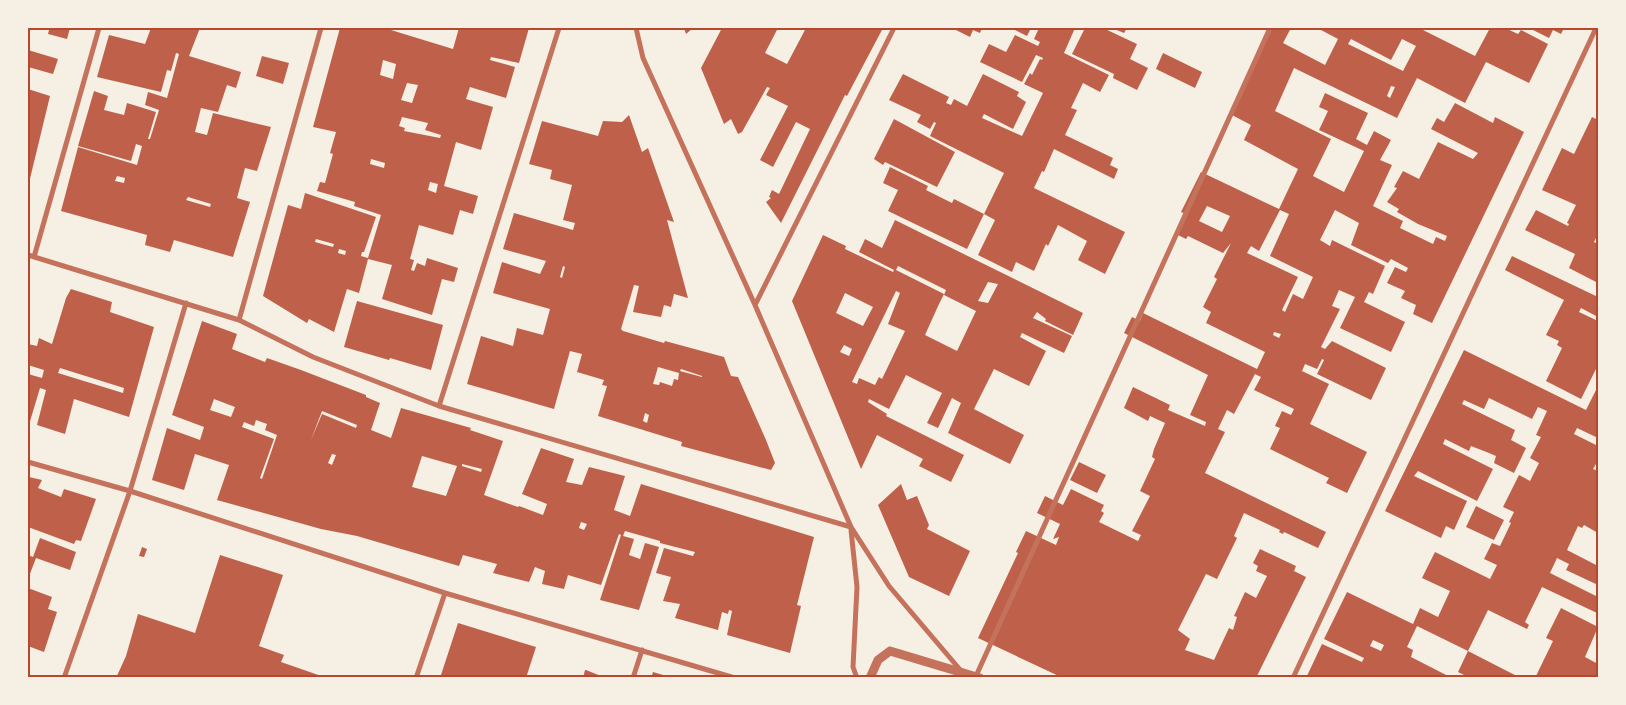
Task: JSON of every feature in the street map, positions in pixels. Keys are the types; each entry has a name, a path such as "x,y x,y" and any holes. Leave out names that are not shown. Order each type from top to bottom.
{"street":[{"path":"34,257 99,28"},
{"path":"239,320 321,28"},
{"path":"439,406 559,28"},
{"path":"636,28 643,58 755,305 851,527 889,586 962,672"},
{"path":"755,305 894,28"},
{"path":"870,678 878,660 890,651 978,677 1270,28"},
{"path":"1294,678 1596,28"},
{"path":"28,255 186,302 239,320 313,357 439,406 851,527"},
{"path":"64,678 130,491 186,302"},
{"path":"28,462 130,491 445,593 735,678"},
{"path":"851,527 857,587 853,667 857,678"},
{"path":"416,678 445,593"},
{"path":"633,678 642,650"}],"building":[{"path":"43,28 70,28 67,39 48,34 49,30"},
{"path":"151,28 200,28 189,56 241,72 236,88 227,85 218,112 201,108 195,132 207,135 213,113 271,127 257,171 245,168 237,198 250,202 233,257 174,240 170,252 145,245 147,235 61,211 78,147 137,165 142,146 136,144 131,161 78,146 94,91 108,96 104,110 124,115 127,103 156,112 148,139 150,139 159,110 145,105 148,92 167,98 179,54 176,53 171,71 167,70 161,92 97,77 109,35 145,44","holes":["117,176 125,178 124,183 115,181","188,197 211,204 210,207 186,200"]},
{"path":"340,28 392,28 391,30 453,49 459,28 529,28 519,63 491,57 490,60 515,67 506,98 470,87 466,99 493,107 481,150 456,142 444,186 478,196 473,214 460,210 453,235 419,225 410,259 414,260 411,270 414,271 417,263 425,266 427,258 458,268 454,282 442,279 432,315 382,299 392,265 368,259 359,293 347,289 334,332 309,319 307,323 263,296 288,205 301,209 305,193 376,217 361,256 368,258 381,215 354,206 355,202 317,191 320,182 325,183 333,154 330,153 336,132 313,127","holes":["383,60 396,64 393,79 380,75","407,83 418,85 412,103 401,100","402,117 428,123 425,130 441,135 440,138 404,131 405,128 399,126","371,159 385,163 384,168 370,164","430,182 438,184 436,193 428,190","316,239 334,244 333,247 315,242","339,249 346,251 345,255 338,253"]},
{"path":"684,28 693,28 686,34"},
{"path":"722,28 778,28 765,53 787,64 806,28 883,28 847,96 845,95 781,223 766,202 771,198 769,197 772,190 779,194 810,129 796,122 773,167 760,160 788,106 766,95 770,88 767,87 742,132 738,134 731,119 724,124 701,68"},
{"path":"952,28 982,28 980,33 973,30 970,37"},
{"path":"1011,28 1031,28 1027,36"},
{"path":"1039,28 1075,28 1064,53 1109,75 1100,92 1083,83 1071,108 1077,110 1065,135 1113,158 1110,165 1118,169 1114,179 1054,149 1044,172 1042,171 1034,188 1125,232 1105,274 1078,260 1087,241 1058,225 1048,246 1046,244 1034,271 1016,262 1012,272 978,255 995,220 984,214 1004,173 930,136 936,123 934,122 930,129 917,122 921,115 889,100 903,74 949,97 946,103 951,105 954,99 967,106 983,74 1019,92 1017,96 1026,102 1013,129 984,114 982,118 1022,136 1043,93 1024,84 1030,73 1032,75 1040,59 1042,60 1043,58 1036,55 1022,82 980,62 989,44 1006,52 1015,35 1038,46 1040,42 1034,39"},
{"path":"1085,28 1103,28 1137,44 1130,59 1148,68 1137,90 1113,78 1114,74 1072,54"},
{"path":"1112,28 1127,28 1124,33"},
{"path":"1272,28 1291,28 1283,43 1325,65 1338,39 1321,30 1322,28 1424,28 1423,30 1475,56 1490,28 1505,28 1518,34 1521,30 1548,44 1529,83 1486,62 1465,103 1417,78 1397,118 1294,68 1275,111 1331,139 1313,176 1344,192 1364,151 1319,130 1328,111 1319,107 1325,93 1368,113 1356,139 1367,145 1374,131 1391,140 1380,160 1392,165 1373,206 1403,221 1400,228 1433,244 1436,237 1445,241 1447,236 1418,224 1397,212 1399,209 1387,202 1397,188 1394,187 1403,171 1419,179 1438,142 1473,159 1478,153 1431,129 1437,118 1444,122 1455,103 1493,123 1495,117 1524,132 1432,323 1413,314 1416,305 1401,298 1405,291 1387,283 1395,267 1406,272 1408,268 1391,259 1388,263 1351,245 1359,223 1335,210 1320,240 1330,246 1332,240 1385,266 1373,294 1369,292 1364,302 1405,322 1391,352 1340,328 1355,297 1339,290 1332,306 1340,309 1321,347 1325,349 1332,341 1386,368 1371,400 1317,374 1324,360 1322,359 1317,369 1305,364 1302,371 1329,384 1310,424 1367,452 1347,493 1326,483 1329,478 1270,449 1280,428 1275,426 1282,411 1291,415 1294,409 1254,390 1261,377 1255,374 1234,414 1227,410 1218,429 1225,432 1205,473 1326,532 1318,548 1284,532 1283,534 1279,532 1280,530 1244,513 1234,536 1237,538 1217,579 1206,574 1178,630 1190,639 1185,650 1214,660 1229,628 1233,630 1237,617 1234,616 1245,592 1256,598 1267,576 1256,571 1258,566 1253,563 1260,549 1296,566 1294,571 1306,577 1256,678 1063,678 978,638 1018,553 1016,552 1026,531 1056,545 1059,537 1053,539 1060,524 1037,513 1045,496 1063,505 1071,489 1104,505 1101,511 1104,513 1099,522 1138,541 1141,535 1132,531 1150,496 1140,491 1155,459 1152,457 1154,449 1165,423 1150,416 1148,421 1124,408 1133,387 1170,405 1168,410 1205,426 1206,422 1190,415 1208,375 1124,333 1132,317 1140,321 1143,313 1257,369 1265,352 1206,323 1211,312 1203,307 1217,279 1214,277 1231,243 1223,253 1188,236 1186,239 1176,234 1186,214 1181,212 1201,172 1279,209 1298,169 1244,140 1251,125 1232,115","holes":["1351,39 1391,60 1402,39 1416,46 1403,71 1348,44","1391,86 1395,87 1390,98 1387,96","1207,206 1230,216 1222,232 1199,221","1280,210 1289,214 1270,256 1313,277 1303,299 1293,294 1285,312 1282,310 1298,277 1247,253 1251,246 1259,251","1274,332 1281,334 1279,338 1273,335"]},
{"path":"1529,28 1564,28 1561,34 1553,30 1549,38"},
{"path":"28,50 58,59 53,74 28,67"},
{"path":"1163,53 1202,72 1195,88 1156,69"},
{"path":"262,56 289,63 283,84 256,76"},
{"path":"28,89 50,96 28,187"},
{"path":"629,115 642,152 648,148 674,222 667,220 688,298 674,294 671,307 664,305 661,317 633,312 639,286 634,285 621,329 664,343 665,341 724,357 731,376 738,377 766,440 775,463 771,470 681,446 682,442 598,416 607,386 602,385 604,380 577,372 582,354 570,351 554,409 467,384 481,336 513,346 517,328 543,335 550,309 493,293 502,262 540,274 546,261 503,249 514,213 573,230 575,223 563,220 572,185 550,179 552,170 529,164 542,121 598,136 603,121 622,122","holes":["563,266 565,267 562,278 560,277","658,367 679,373 678,380 674,379 672,386 660,382 659,385 653,384","681,369 702,377 680,371","645,413 649,415 647,423 643,421"]},
{"path":"1592,117 1598,120 1598,237 1594,242 1598,244 1598,283 1569,268 1575,254 1525,230 1536,210 1568,226 1569,224 1567,223 1576,205 1542,190 1562,148 1574,154"},
{"path":"894,119 955,152 937,187 885,162 883,165 874,159"},
{"path":"890,167 928,186 926,190 952,203 954,199 984,214 967,249 888,211 898,190 883,183"},
{"path":"895,220 1083,313 1073,335 1045,321 1046,319 1037,312 1033,318 1072,336 1064,353 1022,333 1020,337 1046,351 1029,386 994,369 974,409 1024,435 1010,464 948,433 961,403 952,398 938,428 927,423 942,393 906,375 889,409 869,399 868,402 887,414 886,416 964,455 951,482 919,466 923,459 877,435 861,469 792,301 823,235 846,246 845,249 893,272 894,270 859,252 865,239 882,248","holes":["898,266 946,290 944,295 976,311 957,351 925,335 944,294 896,270","988,282 998,284 988,303 978,301","896,291 900,293 888,324 905,331 882,379 879,377 875,385 859,378 857,384 852,382","845,293 873,307 863,326 836,313","844,345 852,349 849,356 840,352"]},
{"path":"1512,256 1598,297 1598,317 1581,308 1579,312 1598,321 1598,365 1581,399 1546,381 1562,348 1557,345 1559,341 1546,335 1564,300 1505,270"},
{"path":"71,289 112,302 110,312 154,327 129,417 74,399 65,434 37,425 46,390 40,388 28,428 28,374 42,378 44,370 28,365 28,344 37,346 39,338 52,344 66,298","holes":["60,368 124,388 123,393 58,373"]},
{"path":"357,301 443,325 431,370 344,347"},
{"path":"202,321 237,334 232,349 265,362 267,358 301,370 366,395 366,397 380,403 371,430 391,438 401,408 471,428 470,430 503,441 484,495 518,507 543,515 547,504 522,494 541,448 574,459 566,482 582,485 589,467 625,476 614,510 630,516 641,484 814,537 797,605 801,606 790,653 727,635 732,611 729,610 728,614 722,612 718,630 675,618 680,604 663,601 671,577 656,573 664,548 693,556 695,552 625,531 623,536 634,539 629,555 640,559 645,543 659,547 639,610 600,600 621,535 619,534 601,585 568,575 564,589 542,584 545,571 535,567 529,582 493,573 497,564 463,555 459,566 357,536 321,529 217,500 229,465 195,454 184,490 152,480 167,428 200,440 204,427 172,415","holes":["214,399 235,407 231,417 210,410","322,411 357,425 356,428 322,414 311,440","256,420 267,424 265,430 277,435 262,479 260,478 274,439 242,427 244,422 254,426","332,454 336,455 332,465 328,463","422,456 457,466 446,496 412,487","462,464 482,469 481,472 462,466","581,522 587,524 584,530 579,528"]},
{"path":"1464,350 1586,410 1598,386 1598,438 1577,428 1574,434 1598,446 1598,465 1596,464 1593,469 1598,471 1598,533 1584,525 1582,528 1578,526 1567,550 1598,566 1598,585 1566,570 1569,564 1557,558 1550,573 1598,597 1597,613 1542,587 1525,622 1529,625 1527,629 1488,610 1468,651 1417,626 1407,647 1413,650 1411,657 1452,678 1413,678 1407,675 1406,678 1306,678 1322,644 1362,662 1364,658 1324,639 1347,592 1413,624 1420,608 1438,617 1450,591 1422,578 1435,552 1490,579 1497,565 1484,559 1492,543 1500,546 1511,523 1509,522 1514,512 1503,507 1519,475 1530,481 1539,463 1530,458 1541,437 1536,435 1547,411 1538,407 1532,419 1489,398 1484,409 1464,400 1462,404 1515,430 1511,440 1526,448 1514,473 1494,463 1496,456 1471,446 1469,451 1445,439 1443,444 1493,469 1477,501 1418,471 1414,476 1467,501 1454,530 1446,526 1441,538 1385,511","holes":["1373,640 1384,645 1381,651 1370,646"]},
{"path":"1079,462 1106,475 1097,493 1070,480"},
{"path":"29,477 42,480 38,488 61,497 64,489 96,499 81,541 76,540 74,544 28,527"},
{"path":"901,484 907,500 917,496 929,525 927,529 970,551 949,596 909,577 878,505"},
{"path":"1476,506 1504,520 1494,540 1466,527"},
{"path":"40,538 76,552 70,570 36,558 28,579 28,555 33,557"},
{"path":"142,547 147,549 144,557 139,556"},
{"path":"220,555 283,575 259,646 284,655 281,662 327,678 116,678 126,656 138,614 195,633"},
{"path":"28,588 52,597 48,609 57,612 44,652 28,646"},
{"path":"1561,608 1598,627 1585,657 1598,664 1598,678 1535,678 1553,641 1546,638"},
{"path":"458,623 536,647 526,678 440,678"},
{"path":"1468,651 1521,678 1470,678 1458,672"},
{"path":"586,670 606,678 583,678"},
{"path":"653,672 670,677 670,678 651,678"}]}
